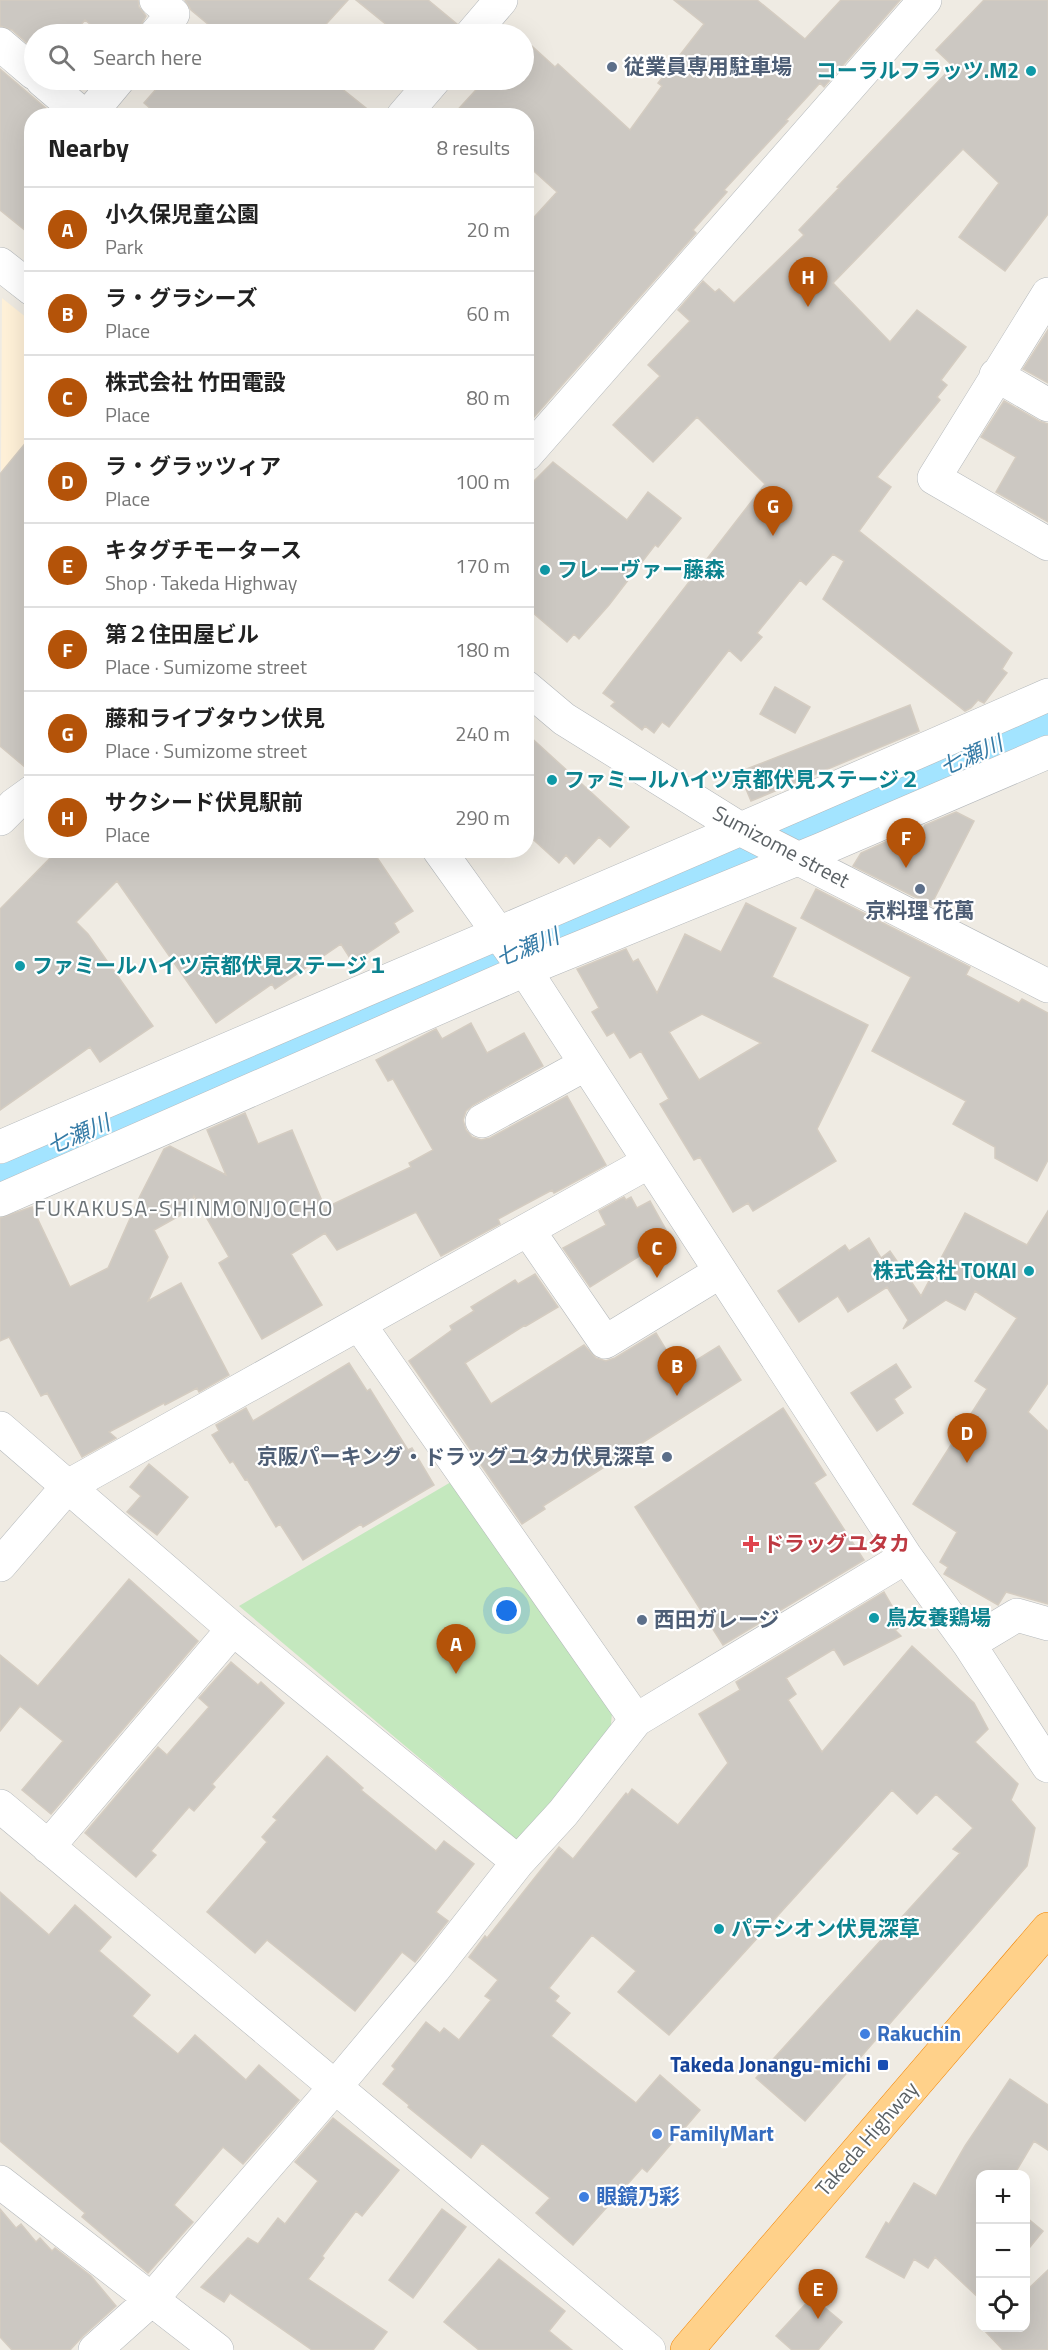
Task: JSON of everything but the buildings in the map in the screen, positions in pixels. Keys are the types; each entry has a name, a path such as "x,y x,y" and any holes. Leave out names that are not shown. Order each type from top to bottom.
{"highway":[{"name":"Takeda Highway","path":"687,2350 1048,1929"}],"street":[{"path":"156,0 173,14 164,24"},
{"path":"481,24 501,0"},
{"path":"534,447 925,0"},
{"path":"0,44 24,65"},
{"path":"54,90 76,108"},
{"path":"93,108 109,90"},
{"path":"410,108 425,90"},
{"path":"0,264 24,283"},
{"path":"1048,294 934,478 1048,544"},
{"path":"996,375 1048,405"},
{"name":"Sumizome street","path":"534,694 564,718 747,832 1048,986"},
{"path":"0,1200 512,951 747,832 1048,695"},
{"path":"0,1146 512,951 794,855 1048,752"},
{"path":"445,858 512,951 906,1557 969,1644 1048,1766"},
{"path":"482,1121 586,1064"},
{"path":"0,1564 68,1486 649,1162"},
{"path":"528,1230 605,1342 720,1272"},
{"path":"359,1324 636,1720"},
{"path":"0,1428 233,1629 518,1862"},
{"path":"95,2350 151,2300 335,2087 434,1969 518,1862 563,1813 636,1720 906,1557"},
{"path":"969,1644 1017,1614 1048,1624"},
{"path":"48,1847 233,1629"},
{"path":"0,1806 649,2350"},
{"path":"0,2182 217,2350"}],"shaded area":[{"path":"2,298 24,316 24,639 0,658"}],"green space":[{"path":"451,1482 613,1702 610,1735 518,1841 239,1606"}],"waterway":[{"name":"七瀬川","path":"0,1168 336,1023 646,900 821,821 840,805 853,799 886,793 1048,720"}],"place":[{"name":"従業員専用駐車場","path":"612,67"},
{"name":"コーラルフラッツ.M2","path":"1031,71"},
{"name":"サクシード伏見駅前","path":"808,307"},
{"name":"藤和ライブタウン伏見","path":"773,536"},
{"name":"フレーヴァー藤森","path":"545,570"},
{"name":"ファミールハイツ京都伏見ステージ２","path":"552,780"},
{"name":"第２住田屋ビル","path":"906,868"},
{"name":"京料理 花萬","path":"920,889"},
{"name":"ファミールハイツ京都伏見ステージ１","path":"20,966"},
{"name":"株式会社 TOKAI","path":"1029,1271"},
{"name":"株式会社 竹田電設","path":"657,1278"},
{"name":"ラ・グラシーズ","path":"677,1396"},
{"name":"京阪パーキング・ドラッグユタカ伏見深草","path":"667,1457"},
{"name":"ラ・グラッツィア","path":"967,1463"},
{"name":"ドラッグユタカ","path":"751,1544"},
{"name":"鳥友養鶏場","path":"874,1618"},
{"name":"西田ガレージ","path":"642,1620"},
{"name":"小久保児童公園","path":"456,1674"},
{"name":"パテシオン伏見深草","path":"719,1929"},
{"name":"Rakuchin","path":"865,2034"},
{"name":"Takeda Jonangu-michi","path":"883,2065"},
{"name":"FamilyMart","path":"657,2134"},
{"name":"眼鏡乃彩","path":"584,2197"},
{"name":"キタグチモータース","path":"818,2319"}],"district":[{"name":"FUKAKUSA-SHINMONJOCHO","path":"184,1208"}]}
